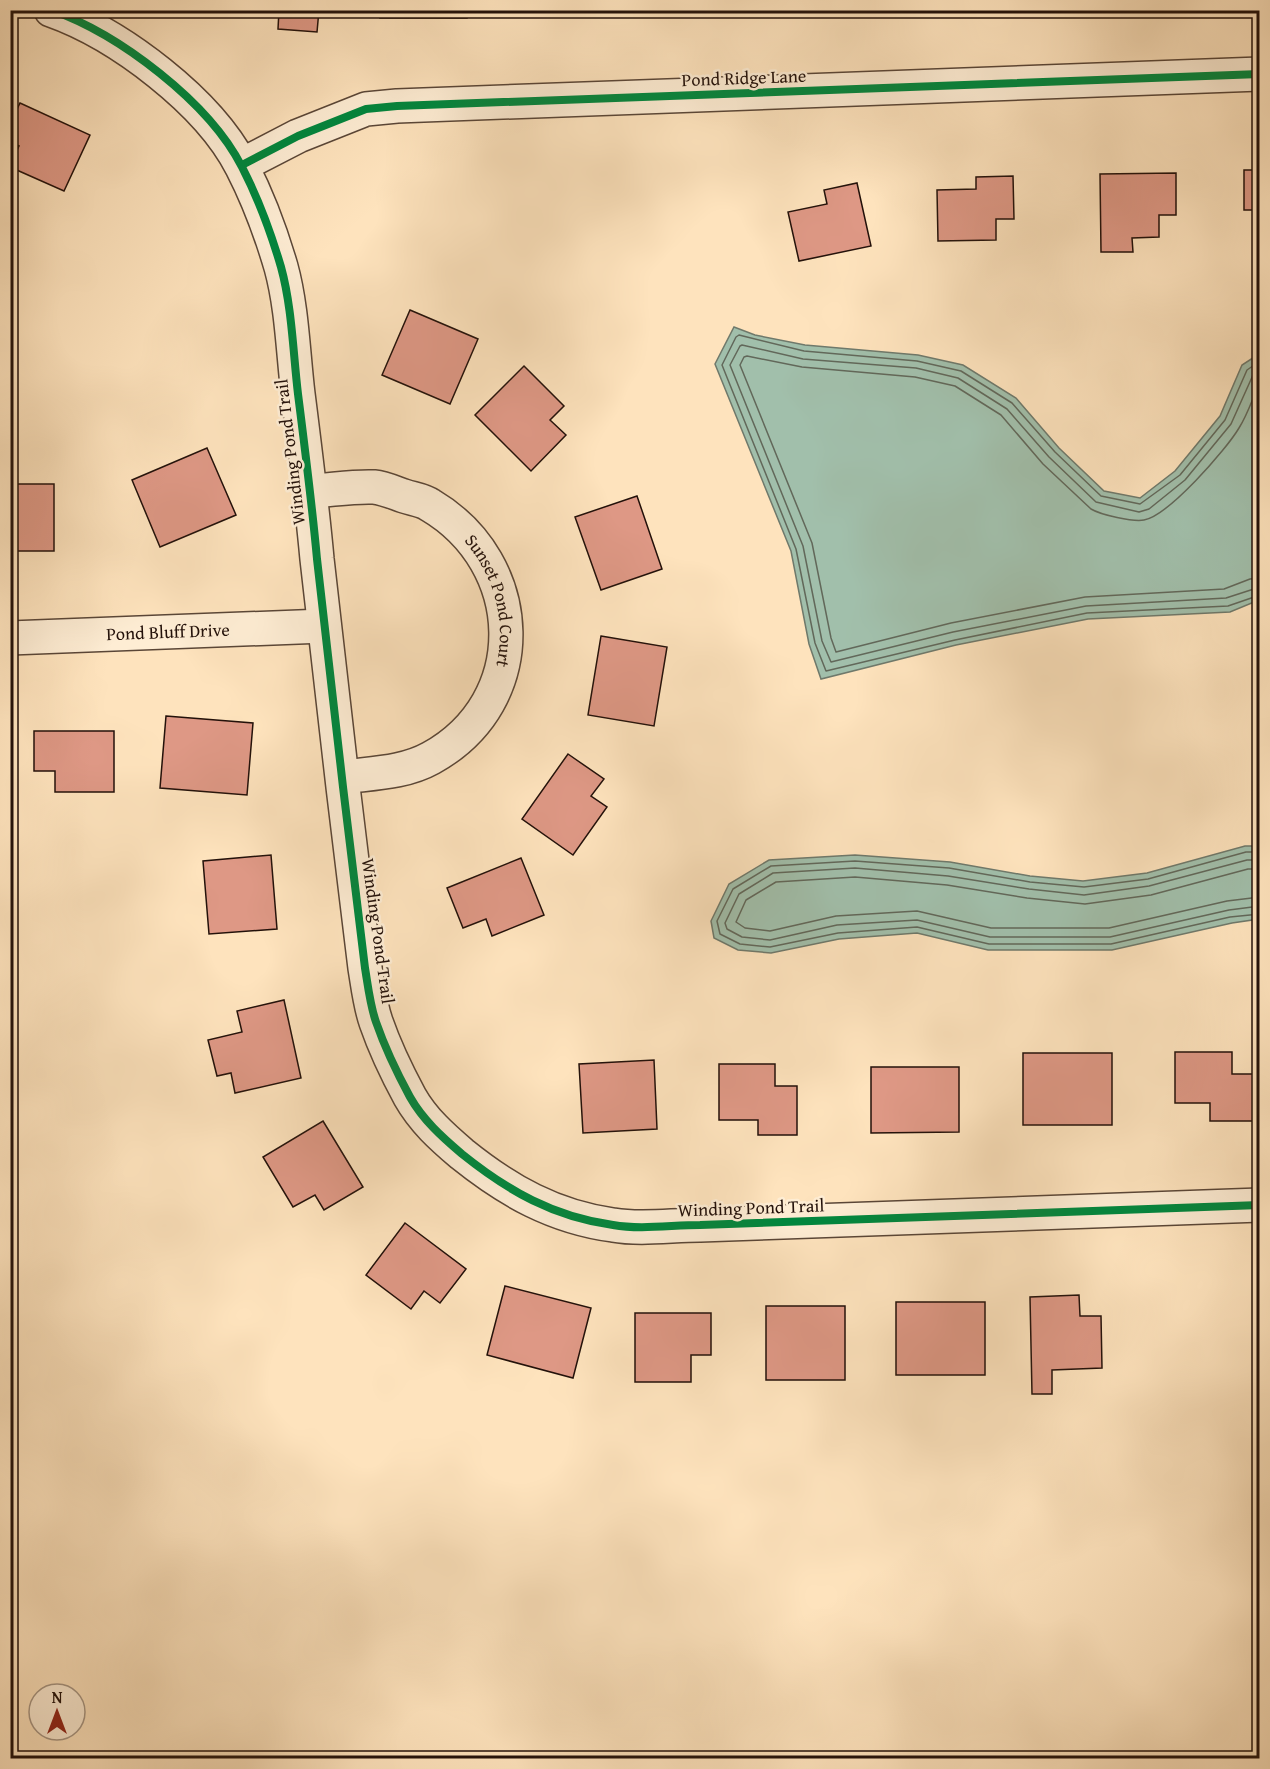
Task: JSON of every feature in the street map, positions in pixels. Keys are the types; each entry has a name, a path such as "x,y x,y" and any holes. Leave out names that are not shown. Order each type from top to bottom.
{"street":[{"name":"Winding Pond Trail","path":"51,10 111,39 142,59 174,84 197,107 242,165 281,267 310,491 365,968 375,1020 389,1055 411,1098 428,1123 493,1179 544,1207 614,1226 1260,1205"},
{"name":"Pond Ridge Lane","path":"242,165 298,136 366,110 397,106 1260,74"},
{"name":"Sunset Pond Court","path":"310,491 375,487 429,504 462,528 480,550 495,575 504,602 507,630 506,652 491,697 476,720 451,746 429,759 403,770 343,777"},
{"name":"Pond Bluff Drive","path":"10,638 324,626"}],"water":[{"path":"734,327 755,335 805,345 918,355 963,365 1016,398 1059,448 1104,491 1140,498 1175,471 1220,416 1242,365 1259,354 1259,600 1230,612 1088,619 956,645 821,679 809,644 791,551 715,364"},
{"path":"1245,846 1259,846 1259,919 1112,950 988,950 917,933 839,939 771,953 738,950 714,938 711,921 729,884 769,860 855,855 950,862 1030,876 1083,881 1147,873"}],"building":[{"path":"279,10 319,10 317,32 278,29"},
{"path":"380,10 467,10 467,18 380,18"},
{"path":"20,103 90,135 64,191 10,167 19,146 10,142 10,124"},
{"path":"1244,170 1260,170 1260,210 1244,210"},
{"path":"1176,173 1176,215 1159,215 1159,237 1132,238 1133,252 1101,252 1100,174"},
{"path":"1013,176 1014,219 996,219 996,240 938,241 937,190 976,189 976,177"},
{"path":"857,183 871,246 799,261 788,212 827,204 824,190"},
{"path":"410,310 478,339 450,404 382,375"},
{"path":"524,366 564,406 550,420 566,435 531,471 475,415"},
{"path":"207,448 236,515 160,547 132,480"},
{"path":"10,484 54,484 54,551 10,551"},
{"path":"637,496 662,569 601,590 575,517"},
{"path":"601,636 667,647 654,726 588,715"},
{"path":"166,716 253,723 247,795 160,788"},
{"path":"34,731 114,731 114,792 55,792 55,771 34,771"},
{"path":"568,754 604,779 591,796 607,807 573,855 522,819"},
{"path":"271,855 277,929 209,934 203,861"},
{"path":"521,858 544,915 492,936 486,919 463,928 447,888"},
{"path":"284,1000 301,1078 235,1093 231,1073 217,1076 208,1040 242,1032 237,1011"},
{"path":"1175,1052 1232,1052 1232,1074 1254,1074 1254,1121 1210,1121 1210,1103 1175,1103"},
{"path":"1023,1053 1112,1053 1112,1125 1023,1125"},
{"path":"654,1060 657,1129 583,1133 579,1064"},
{"path":"719,1064 775,1064 775,1086 797,1086 797,1135 758,1135 758,1120 719,1120"},
{"path":"871,1067 959,1067 959,1132 871,1133"},
{"path":"323,1121 363,1187 324,1210 315,1195 293,1207 263,1157"},
{"path":"405,1223 466,1269 440,1303 424,1291 411,1309 366,1275"},
{"path":"505,1286 591,1308 573,1378 487,1355"},
{"path":"1079,1295 1080,1316 1101,1316 1102,1368 1052,1370 1052,1394 1032,1394 1030,1297"},
{"path":"896,1302 985,1302 985,1375 896,1375"},
{"path":"766,1306 845,1306 845,1380 766,1380"},
{"path":"635,1313 711,1313 711,1355 691,1355 691,1382 635,1382"}],"cycle path":[{"path":"51,10 77,21 133,53 160,73 208,118 242,167 273,241 285,282 290,314 340,764 369,995 374,1016 400,1079 415,1105 440,1135 497,1180 551,1209 591,1221 634,1227 1260,1205"},
{"path":"242,165 298,136 366,109 397,106 1260,74"}]}
